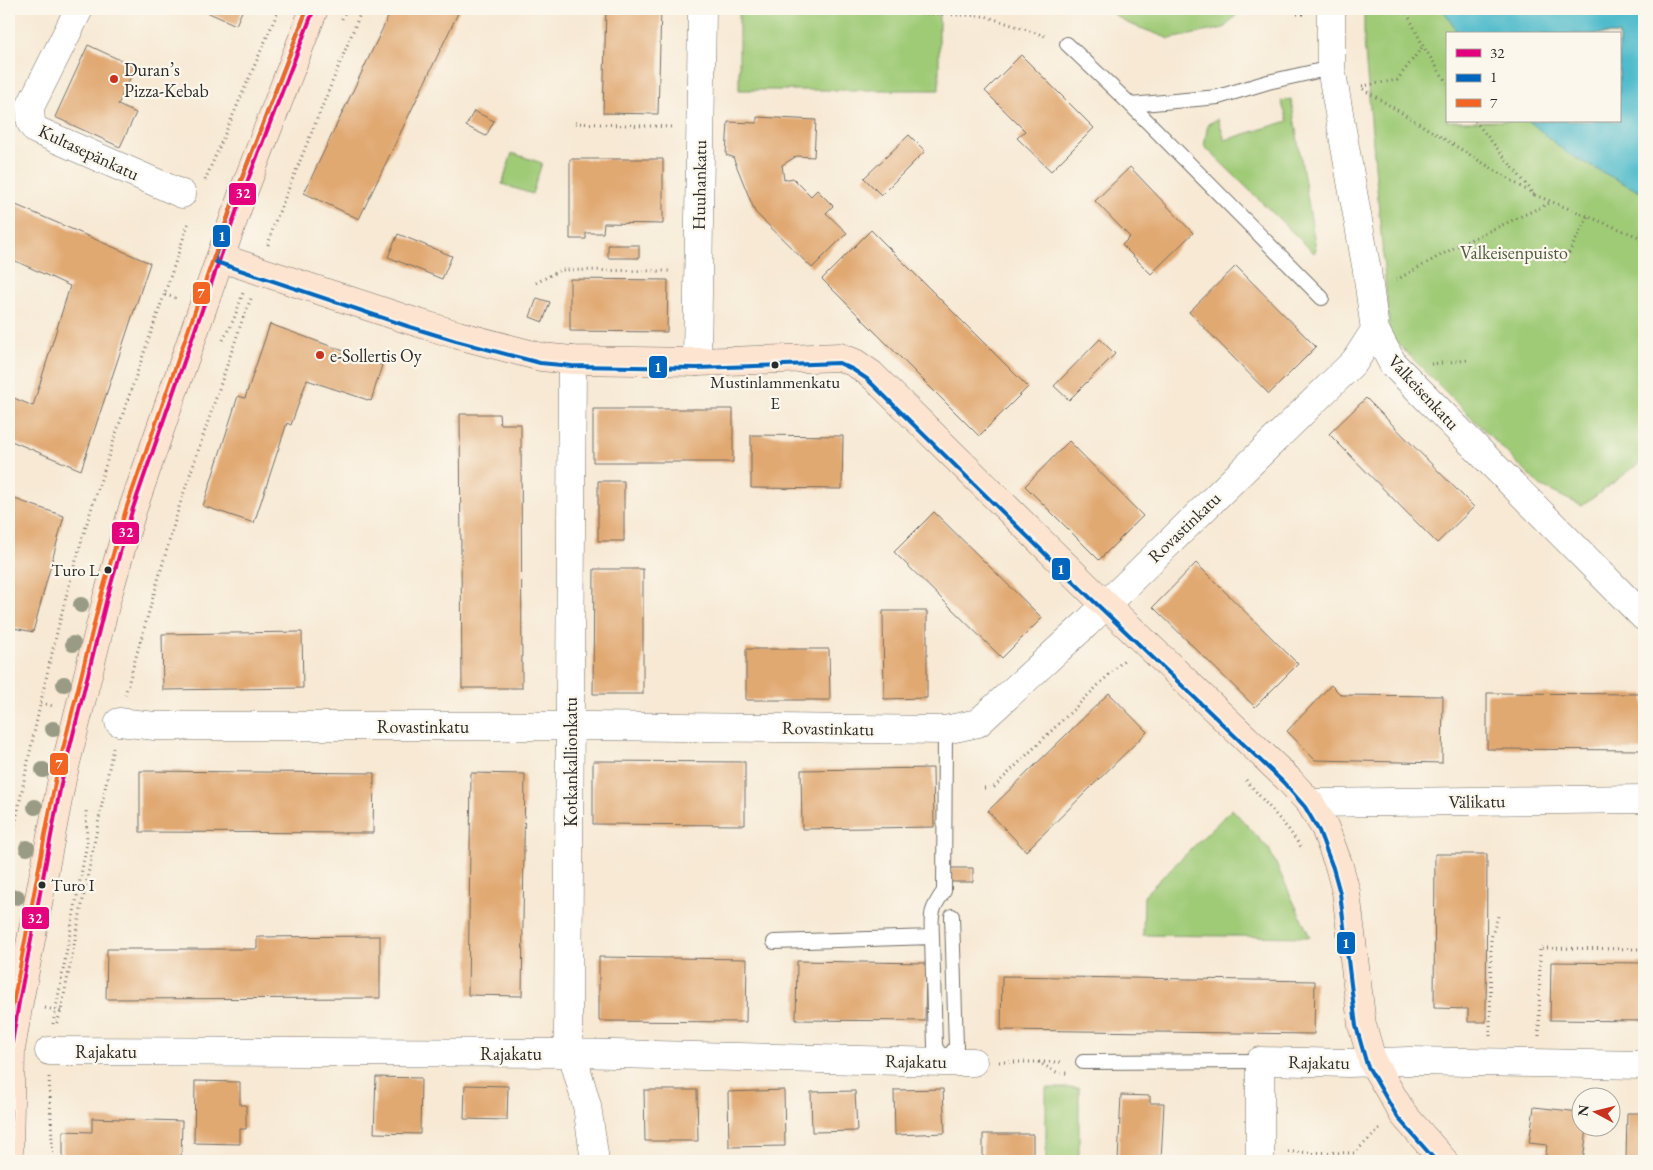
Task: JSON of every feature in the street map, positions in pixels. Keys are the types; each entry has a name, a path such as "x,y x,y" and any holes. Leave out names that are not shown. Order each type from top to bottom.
{"street":[{"name":"Kultasepänkatu","path":"80,9 30,107 31,123 36,130 191,200"},
{"path":"9,1151 10,1049 62,779 104,608 132,511 242,198 314,9"},
{"name":"Huuhankatu","path":"697,362 702,9"},
{"name":"Valkeisenkatu","path":"1331,9 1331,68 1367,271 1375,330 1393,364 1644,617"},
{"path":"221,258 356,304 458,335 541,356 572,360 697,362 840,358 855,363 872,374 1106,604 1287,778 1310,803 1325,828 1346,892 1362,1025 1373,1062 1402,1114 1444,1161"},
{"name":"Rovastinkatu","path":"119,722 155,726 570,726 945,730 978,723 1106,604 1355,361 1375,330"},
{"name":"Kotkankallionkatu","path":"572,360 568,1033 587,1106 595,1161"},
{"name":"Välikatu","path":"1310,803 1644,799"},
{"name":"Rajakatu","path":"48,1051 572,1053 973,1062"},
{"path":"1260,1061 1260,1156"},
{"name":"Rajakatu","path":"1260,1061 1409,1061 1644,1065"}],"lane":[{"path":"1068,44 1322,298"},
{"path":"1131,105 1218,97 1268,82 1331,68"},
{"path":"945,730 944,891 934,904 931,914 935,1046 944,1062 956,1047 952,916"},
{"path":"774,942 932,937"},
{"name":"Rajakatu","path":"1083,1062 1260,1061"}],"path":[{"path":"9,854 30,749 61,616 92,505 191,200 279,9"},
{"path":"48,1051 61,1011 123,701 179,507 275,222 362,9"},
{"path":"797,9 985,16 1068,44"},
{"path":"1405,9 1423,46 1446,80"},
{"path":"1360,87 1397,80 1423,46"},
{"path":"1360,87 1361,96"},
{"path":"1360,87 1535,195 1644,239"},
{"path":"1475,122 1535,195"},
{"path":"575,123 676,127"},
{"path":"1390,283 1461,244 1552,202"},
{"path":"1564,262 1588,217"},
{"path":"536,283 560,270 674,271"},
{"path":"222,341 234,319 242,294"},
{"path":"1428,364 1468,360"},
{"path":"984,788 994,788 1124,660"},
{"path":"53,1161 50,1130 48,1051 87,843 86,799"},
{"path":"1490,1046 1491,938 1499,913"},
{"path":"1539,1037 1540,948 1644,949"},
{"path":"973,1062 1038,1062"},
{"path":"1260,1156 1354,1153 1386,1122"}],"green space":[{"path":"739,9 939,9 939,90 739,90"},
{"path":"1106,9 1242,9 1224,28 1170,39 1127,23"},
{"name":"Valkeisenpuisto","path":"1364,9 1644,9 1644,460 1582,506 1540,486 1390,336 1364,41"},
{"path":"1291,99 1316,249 1314,253 1204,146 1208,124 1218,119 1225,140 1288,121 1281,101"},
{"path":"512,153 542,163 532,194 502,184"},
{"path":"1232,809 1269,849 1310,937 1143,935 1144,895"},
{"path":"1046,1088 1079,1088 1079,1161 1046,1161"}],"water":[{"path":"1443,9 1644,9 1644,194 1568,154 1530,122 1620,122 1620,32 1457,32"}],"building":[{"path":"9,9 14,9 12,22 9,21"},
{"path":"200,9 243,9 236,25"},
{"path":"392,9 460,9 359,219 304,193"},
{"path":"606,9 661,9 658,114 603,113"},
{"path":"88,45 135,67 118,105 136,113 120,147 55,117"},
{"path":"1021,55 1094,128 1051,171 1017,138 1025,131 985,91"},
{"path":"474,111 494,121 486,136 466,126"},
{"path":"757,117 816,120 814,157 797,156 782,165 784,180 793,178 811,196 817,190 833,206 826,213 847,233 812,268 755,212 733,157 726,155 728,122 757,123"},
{"path":"909,135 925,151 881,195 864,178"},
{"path":"570,159 663,159 663,224 604,223 603,233 586,233 586,239 570,239"},
{"path":"1130,167 1193,233 1151,274 1122,245 1130,237 1095,201"},
{"path":"9,202 150,263 81,470 9,440 9,396 33,406 70,286 9,258"},
{"path":"871,230 1028,387 979,436 822,279"},
{"path":"398,234 452,256 442,279 388,257"},
{"path":"608,245 639,245 639,258 608,258"},
{"path":"1236,266 1316,347 1269,394 1189,312"},
{"path":"570,279 668,280 667,332 570,331"},
{"path":"537,298 550,302 543,322 530,317"},
{"path":"270,324 382,365 371,401 307,380 291,425 287,423 254,523 203,506 238,396 245,398"},
{"path":"1100,339 1115,354 1069,400 1054,386"},
{"path":"1366,398 1474,507 1437,543 1329,434"},
{"path":"593,409 733,409 733,462 593,462"},
{"path":"460,414 499,414 500,424 521,424 522,688 462,688"},
{"path":"751,435 843,436 842,489 751,488"},
{"path":"1069,441 1143,516 1099,560 1025,486"},
{"path":"598,481 624,481 624,541 598,541"},
{"path":"12,498 64,516 33,632 9,627 9,508"},
{"path":"934,512 1042,618 1002,658 894,552"},
{"path":"1196,563 1298,664 1255,707 1153,607"},
{"path":"594,569 643,569 643,694 593,694"},
{"path":"883,611 927,611 927,698 884,699"},
{"path":"302,632 303,688 163,690 162,634"},
{"path":"746,649 829,649 830,700 746,700"},
{"path":"1331,685 1341,695 1443,696 1442,763 1315,760 1287,731"},
{"path":"1109,693 1147,732 1026,851 988,811"},
{"path":"1487,693 1644,694 1644,750 1487,749"},
{"path":"593,761 745,762 745,825 593,824"},
{"path":"933,768 934,827 802,829 801,770"},
{"path":"140,771 374,773 373,833 140,832"},
{"path":"471,773 525,774 522,996 468,995"},
{"path":"1435,854 1487,854 1486,1022 1468,1022 1468,1009 1434,1008"},
{"path":"951,868 973,868 973,882 950,882"},
{"path":"380,936 380,998 106,999 107,949 257,949 257,937"},
{"path":"599,957 747,959 746,1022 599,1021"},
{"path":"797,961 926,963 925,1021 796,1020"},
{"path":"1551,962 1644,963 1644,1021 1550,1020"},
{"path":"1002,976 1315,981 1314,1034 1001,1030"},
{"path":"376,1077 421,1078 420,1134 374,1133"},
{"path":"195,1081 240,1082 240,1105 246,1105 246,1129 240,1129 240,1144 194,1143"},
{"path":"465,1085 508,1086 507,1120 464,1119"},
{"path":"943,1089 945,1133 895,1135 894,1090"},
{"path":"644,1090 697,1090 698,1141 645,1141"},
{"path":"784,1090 785,1146 729,1147 728,1092"},
{"path":"855,1091 857,1131 812,1132 811,1092"},
{"path":"1121,1095 1150,1096 1150,1103 1164,1103 1161,1161 1118,1161"},
{"path":"1534,1107 1570,1111 1570,1138 1586,1138 1583,1161 1545,1161 1547,1145 1529,1143"},
{"path":"1627,1113 1644,1113 1644,1161 1626,1161"},
{"path":"92,1118 182,1121 181,1161 63,1161 63,1131 92,1132"},
{"path":"983,1134 1033,1134 1033,1161 983,1161"}],"transit line":[{"name":"1","path":"307,9 235,196 215,256 216,262 407,326 540,363 572,366 697,368 839,363 867,379 1082,590 1283,782 1305,807 1319,831 1340,893 1356,1026 1367,1065 1398,1118 1436,1161"},
{"name":"7","path":"9,1025 56,777 101,596 126,509 235,196 307,9"},
{"name":"32","path":"9,1151 11,1049 19,1002 62,779 107,598 132,511 241,198 314,9"}],"place":[{"name":"Duran’s Pizza-Kebab","path":"114,79"},
{"name":"e-Sollertis Oy","path":"320,355"},
{"name":"Mustinlammenkatu E","path":"775,365"},
{"name":"Turo L","path":"108,570"},
{"name":"Turo I","path":"42,885"}]}
